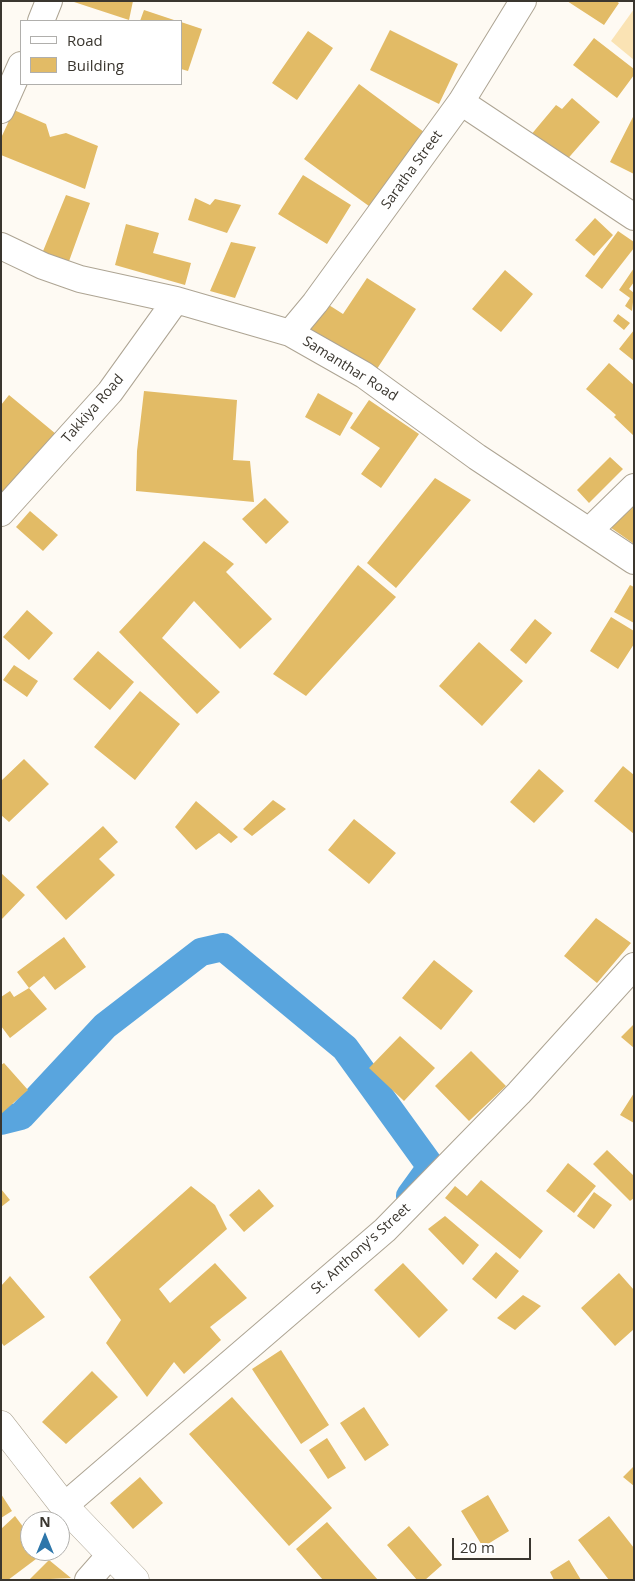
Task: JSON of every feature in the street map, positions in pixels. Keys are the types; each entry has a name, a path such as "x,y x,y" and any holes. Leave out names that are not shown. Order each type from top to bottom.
{"main road":[{"path":"1,1425 64,1506 135,1580"}],"street":[{"path":"40,20 49,1"},
{"name":"Saratha Street","path":"290,333 315,303 461,102 524,1"},
{"path":"1,110 20,67"},
{"path":"461,102 634,217"},
{"name":"Samanthar Road","path":"1,246 43,266 80,279 176,300 290,333 364,375 478,457 634,561"},
{"name":"Takkiya Road","path":"1,513 110,392 176,300"},
{"path":"590,530 634,488"},
{"name":"St. Anthony's Street","path":"64,1506 385,1230 519,1093 634,966"},
{"path":"88,1580 110,1555"}],"shaded area":[{"path":"634,9 634,60 611,41"}],"building":[{"path":"71,1 133,1 129,20"},
{"path":"567,1 616,1 619,3 604,25"},
{"path":"144,10 174,20 140,20"},
{"path":"182,22 202,29 188,71 182,69"},
{"path":"390,30 458,64 439,104 370,70"},
{"path":"308,31 333,48 297,100 272,83"},
{"path":"594,38 634,69 634,75 617,98 573,65"},
{"path":"359,84 428,135 373,209 304,159"},
{"path":"572,98 600,122 564,163 530,136 556,105 562,109"},
{"path":"14,110 46,124 50,137 66,133 98,146 85,189 1,155 1,138"},
{"path":"634,115 634,174 610,162"},
{"path":"303,175 351,205 327,244 278,214"},
{"path":"66,195 90,203 68,264 41,256"},
{"path":"195,198 210,205 215,199 241,205 227,233 188,220"},
{"path":"595,218 613,235 594,256 575,240"},
{"path":"126,224 159,233 153,253 191,263 185,285 115,265"},
{"path":"618,231 634,242 634,248 602,289 585,276"},
{"path":"231,242 256,247 235,298 210,291"},
{"path":"634,268 634,282 629,289 634,293 632,311 625,306 630,298 619,290"},
{"path":"505,270 533,294 501,332 472,309"},
{"path":"367,278 416,309 375,372 304,326 321,300 343,314"},
{"path":"618,314 630,323 624,330 613,321"},
{"path":"634,330 634,361 619,349"},
{"path":"609,363 634,385 634,436 614,417 616,415 586,389"},
{"path":"144,391 237,400 233,460 250,461 254,502 136,491 137,451"},
{"path":"318,393 353,413 340,436 305,417"},
{"path":"9,395 56,434 1,501 1,405"},
{"path":"369,400 419,434 381,488 361,474 380,448 350,428"},
{"path":"610,457 623,469 589,503 577,490"},
{"path":"435,478 471,500 396,588 367,563"},
{"path":"634,497 634,544 607,525"},
{"path":"265,498 289,522 266,544 242,519"},
{"path":"30,511 58,535 43,551 16,527"},
{"path":"204,541 234,564 226,572 272,619 240,649 194,601 162,638 220,692 197,714 119,632"},
{"path":"358,565 396,597 306,696 273,674"},
{"path":"630,585 634,587 634,623 614,612"},
{"path":"27,610 53,633 29,660 3,637"},
{"path":"611,617 634,631 634,644 618,669 590,651"},
{"path":"535,619 552,633 526,664 510,650"},
{"path":"479,642 523,681 482,726 439,686"},
{"path":"98,651 134,682 110,710 73,679"},
{"path":"14,665 38,681 27,697 3,680"},
{"path":"140,691 180,724 135,780 94,747"},
{"path":"24,759 49,784 9,822 1,815 1,781"},
{"path":"623,766 634,775 634,834 594,801"},
{"path":"539,769 564,791 534,823 510,802"},
{"path":"273,800 286,809 252,836 243,829"},
{"path":"196,801 238,837 231,843 219,833 196,850 175,827"},
{"path":"354,819 396,853 369,884 328,850"},
{"path":"103,826 118,842 99,859 115,875 66,920 36,887"},
{"path":"1,873 25,895 1,920"},
{"path":"596,918 631,943 597,983 564,956"},
{"path":"64,937 86,967 55,990 44,976 29,988 17,972"},
{"path":"434,960 473,991 441,1030 402,998"},
{"path":"29,988 47,1009 10,1038 1,1026 1,997 10,991 14,997"},
{"path":"634,1024 634,1048 621,1037"},
{"path":"400,1036 435,1068 404,1101 369,1068"},
{"path":"471,1051 506,1086 469,1121 435,1086"},
{"path":"4,1063 28,1090 1,1114 1,1065"},
{"path":"634,1093 634,1123 620,1115"},
{"path":"607,1150 634,1176 634,1198 630,1201 593,1164"},
{"path":"568,1163 596,1186 574,1213 546,1191"},
{"path":"481,1180 543,1231 520,1259 445,1198 455,1186 467,1196"},
{"path":"191,1186 215,1205 227,1229 159,1289 170,1303 215,1263 247,1298 210,1327 221,1340 184,1374 174,1362 147,1397 106,1343 121,1320 89,1277"},
{"path":"1,1189 10,1200 1,1207"},
{"path":"259,1189 274,1206 244,1232 229,1215"},
{"path":"594,1192 612,1205 594,1229 577,1216"},
{"path":"445,1216 479,1245 463,1265 428,1229"},
{"path":"496,1252 519,1271 496,1299 472,1279"},
{"path":"403,1263 448,1310 419,1338 374,1290"},
{"path":"619,1273 634,1290 634,1329 615,1346 581,1308"},
{"path":"10,1276 45,1317 4,1346 1,1342 1,1286"},
{"path":"523,1295 541,1306 515,1330 497,1318"},
{"path":"281,1350 329,1425 301,1444 252,1369"},
{"path":"92,1371 118,1397 66,1444 42,1422"},
{"path":"232,1397 332,1508 289,1546 189,1434"},
{"path":"364,1407 389,1445 365,1461 340,1423"},
{"path":"327,1438 346,1468 328,1479 309,1450"},
{"path":"634,1466 634,1486 623,1477"},
{"path":"140,1477 163,1503 133,1529 110,1503"},
{"path":"1,1494 12,1511 1,1518"},
{"path":"488,1495 509,1531 483,1547 461,1511"},
{"path":"15,1516 20,1523 20,1561 33,1561 8,1580 1,1580 1,1529"},
{"path":"609,1516 634,1548 634,1580 609,1580 578,1540"},
{"path":"327,1522 378,1580 323,1580 296,1549"},
{"path":"409,1526 442,1565 425,1580 417,1580 387,1545"},
{"path":"569,1560 581,1580 554,1580 550,1572"},
{"path":"48,1561 71,1578 29,1580"}],"waterway":[{"path":"1,1121 21,1116 105,1026 201,952 223,947 345,1048 431,1167 410,1196"}]}
